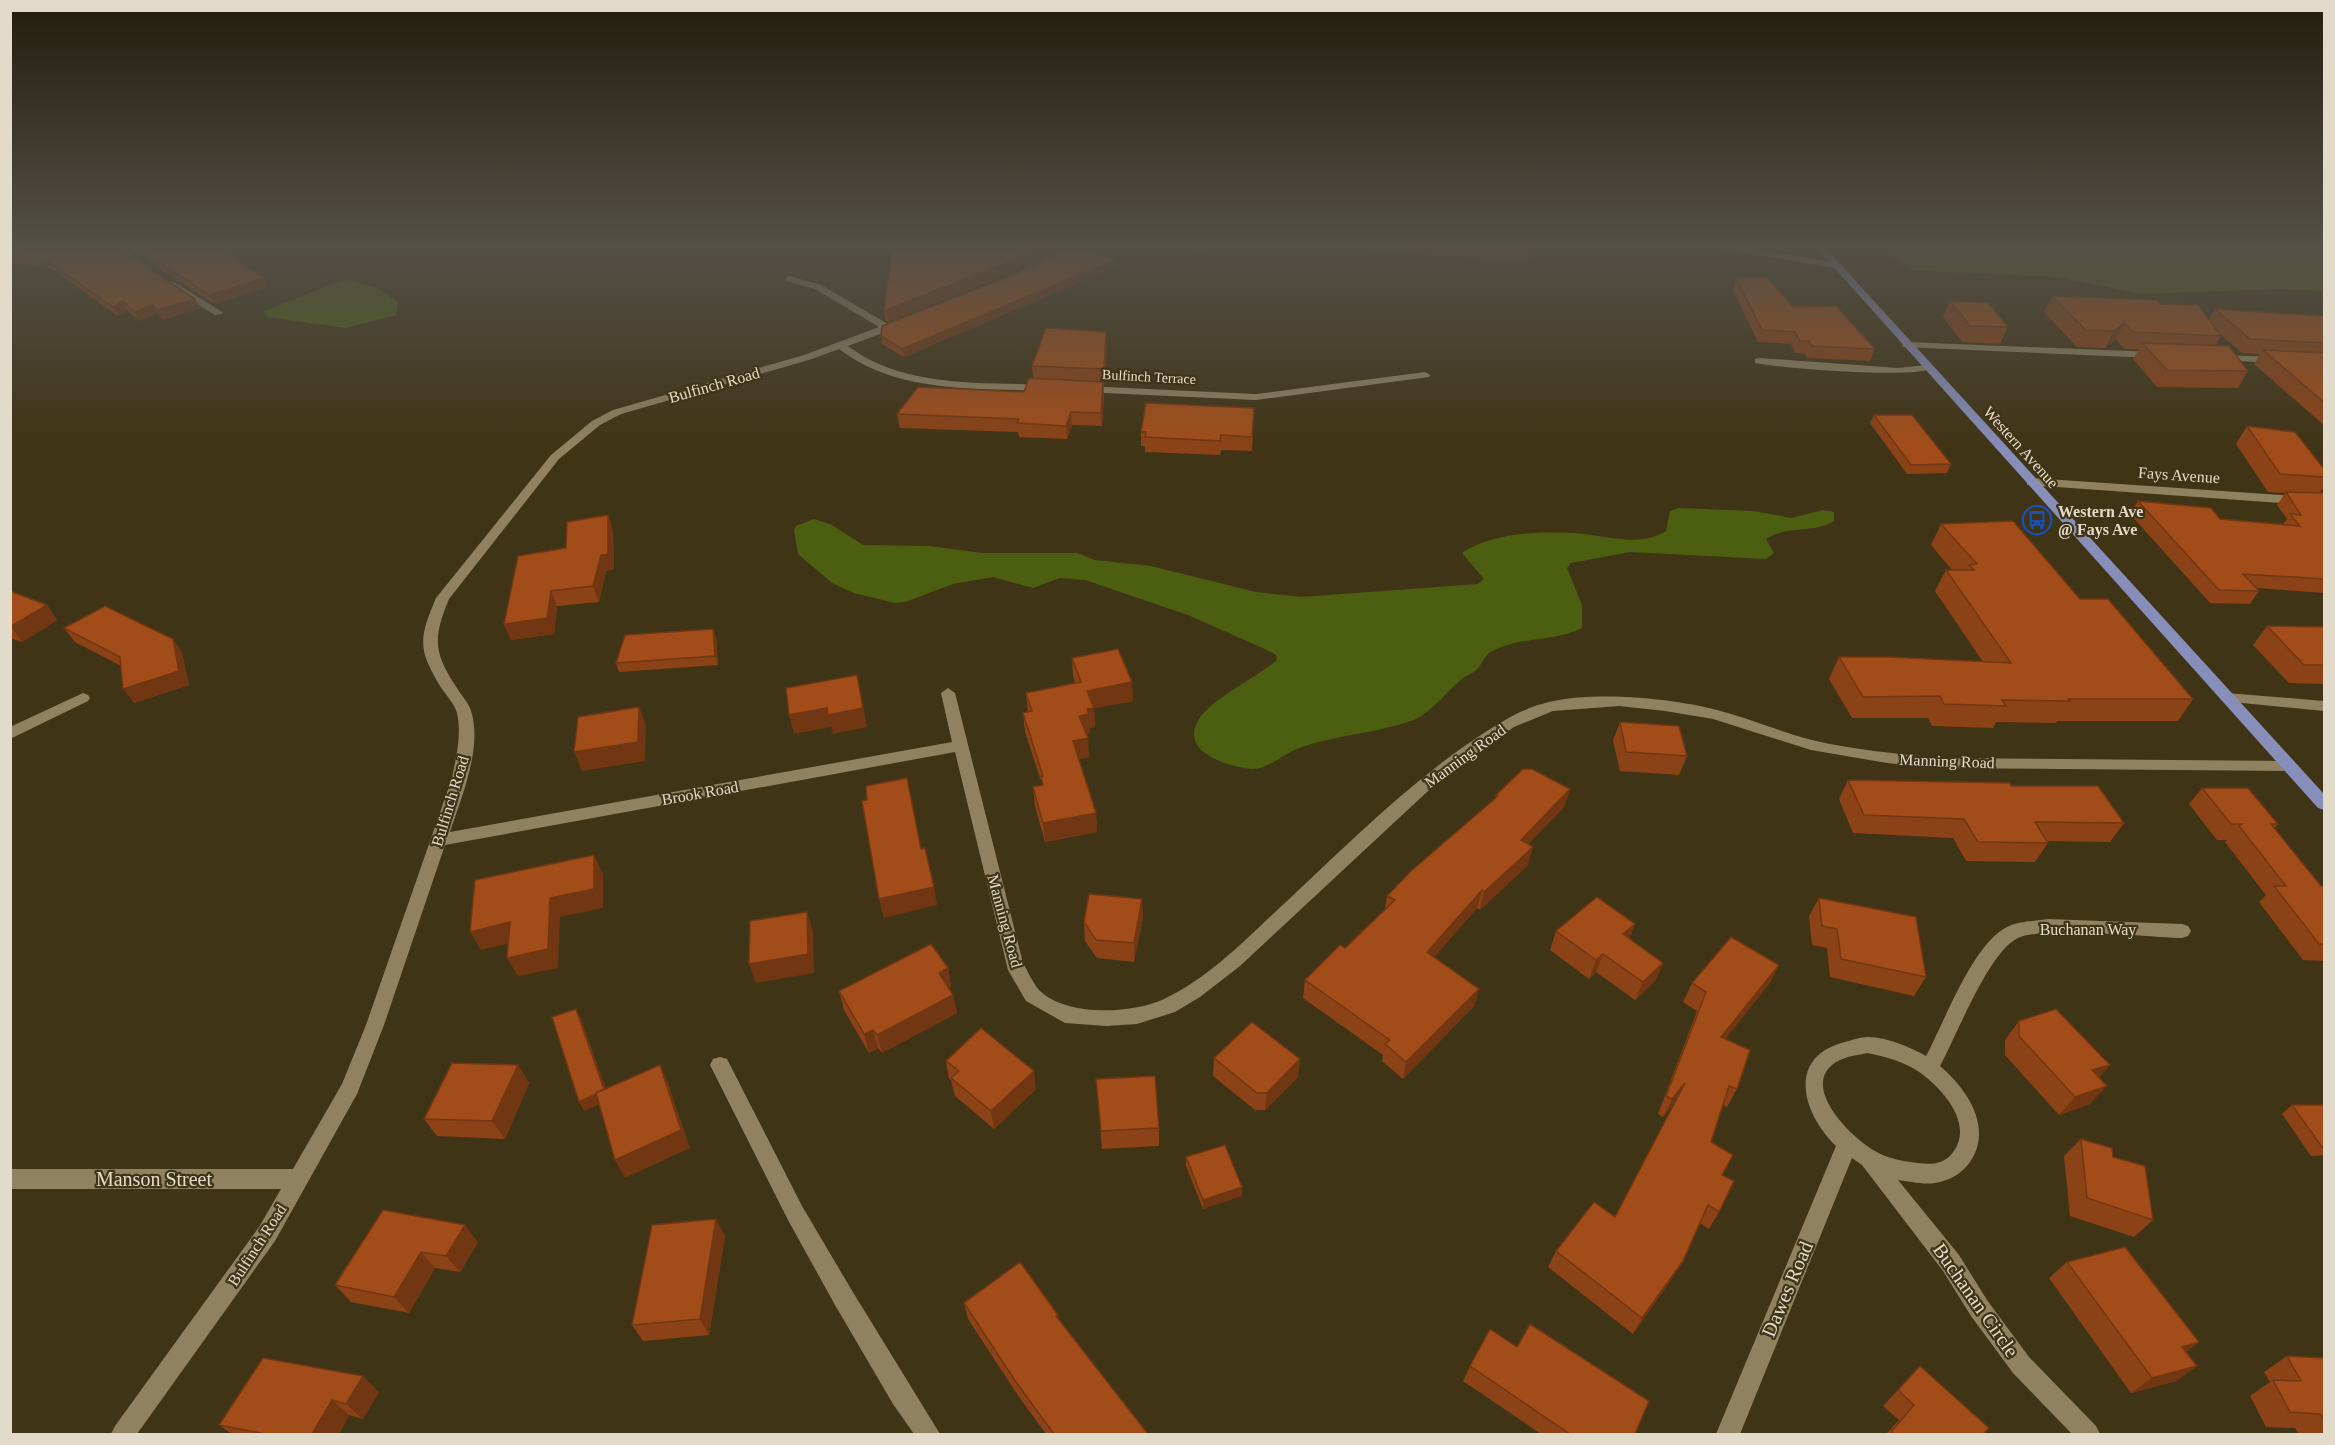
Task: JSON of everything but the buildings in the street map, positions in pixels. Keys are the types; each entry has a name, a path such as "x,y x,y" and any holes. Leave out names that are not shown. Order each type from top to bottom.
{"main road":[{"name":"Western Avenue","path":"1876,311 2325,804"}],"street":[{"path":"860,311 888,328"},
{"name":"Bulfinch Road","path":"123,1434 267,1234 350,1089 375,1024 460,778 468,739 464,711 435,666 429,646 432,624 443,598 555,457 577,437 617,412 728,382 842,346 912,318"},
{"path":"1907,345 2170,356"},
{"name":"Bulfinch Terrace","path":"842,346 868,364 904,375 936,381 1063,388 1256,397 1425,375"},
{"path":"2205,357 2289,361"},
{"path":"1759,361 1898,371 1927,368"},
{"name":"Fays Avenue","path":"2031,482 2325,502"},
{"name":"Manning Road","path":"948,693 1014,965 1033,996 1065,1015 1106,1018 1137,1016 1168,1006 1194,992 1234,962 1436,774 1509,723 1551,706 1619,701 1665,706 1714,714 1811,745 1887,758 1936,763 2290,766"},
{"path":"10,734 83,698"},
{"path":"2227,698 2325,706"},
{"name":"Brook Road","path":"439,840 960,746"},
{"name":"Buchanan Way","path":"1929,1068 1952,1026 1970,983 1992,951 2012,933 2048,926 2182,931"},
{"name":"Buchanan Circle","path":"1867,1045 1888,1048 1929,1068 1947,1084 1965,1111 1971,1139 1965,1154 1954,1166 1937,1174 1893,1170 1870,1161 1847,1145 1820,1110 1815,1093 1815,1076 1821,1062 1833,1052 1849,1046 1867,1045"},
{"path":"720,1065 795,1213 901,1396 928,1434"},
{"name":"Dawes Road","path":"1728,1434 1847,1145"},
{"name":"Buchanan Circle","path":"1870,1161 1952,1263 1979,1308 2021,1365 2088,1434"},
{"name":"Manson Street","path":"10,1179 298,1179"}],"green space":[{"path":"397,311 396,315 345,328 268,317 263,312"},
{"path":"1679,508 1753,511 1792,518 1823,510 1834,512 1834,521 1819,527 1775,534 1766,539 1774,553 1766,559 1630,552 1571,563 1567,568 1582,605 1582,628 1560,635 1515,643 1490,653 1477,669 1463,678 1434,706 1414,720 1313,744 1294,750 1270,764 1253,769 1231,765 1209,756 1200,749 1195,740 1194,731 1199,719 1214,703 1277,660 1276,655 1267,650 1188,615 1085,580 1060,578 1033,588 993,577 953,584 905,602 895,603 854,593 832,583 798,554 794,530 796,526 814,519 832,525 863,545 930,546 982,553 1077,553 1095,560 1151,566 1256,592 1301,597 1478,584 1484,579 1462,553 1487,541 1501,537 1546,532 1633,540 1645,539 1666,531 1670,511"}],"place":[{"name":"Western Ave @ Fays Ave","path":"2037,520"}]}
